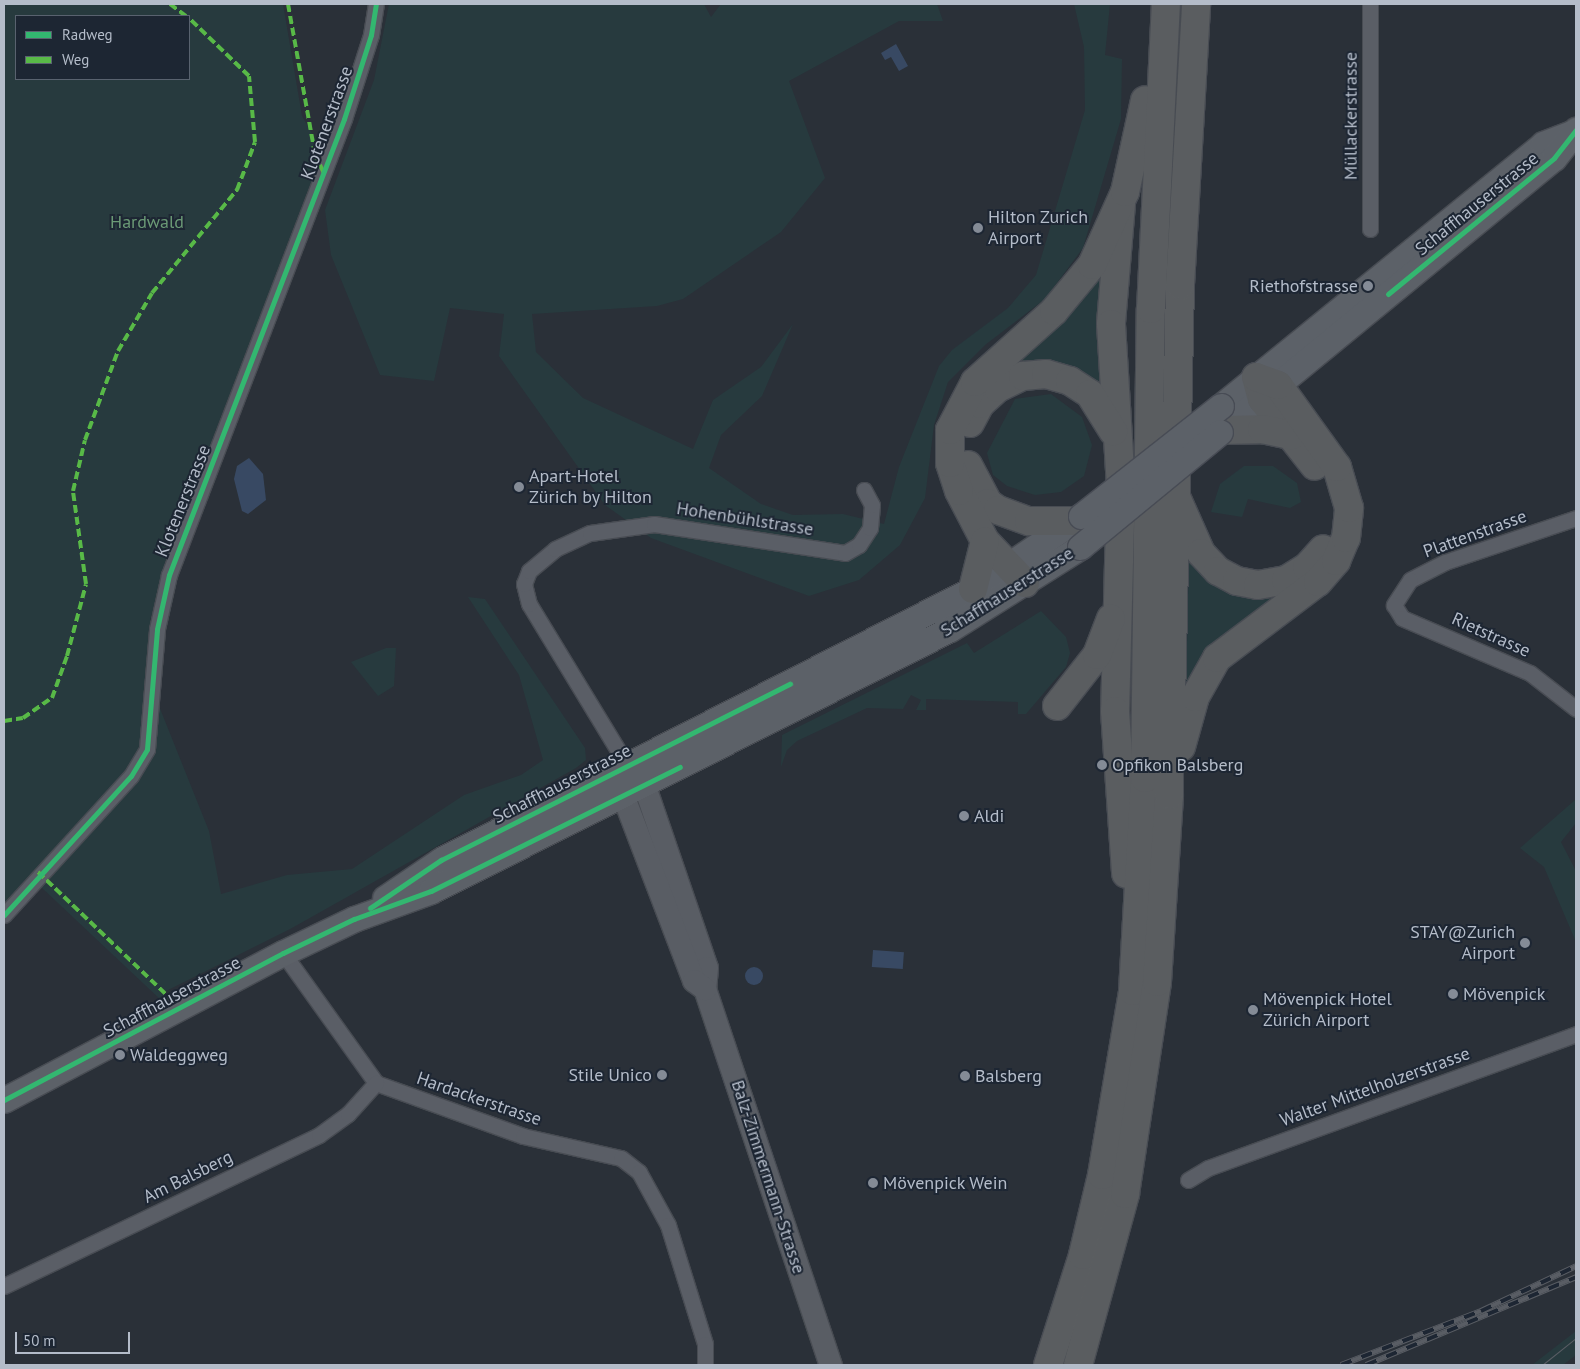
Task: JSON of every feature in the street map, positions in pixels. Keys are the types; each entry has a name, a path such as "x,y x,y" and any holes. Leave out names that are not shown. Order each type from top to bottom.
{"highway":[{"path":"1133,991 1115,711 1119,591 1117,443 1111,324 1121,204 1137,145 1161,4"},
{"path":"1048,1365 1084,1255 1102,1175 1133,991 1146,752 1151,309 1166,4"},
{"path":"1078,1365 1106,1274 1140,1113 1157,982 1169,795 1174,490 1196,4"},
{"path":"1017,570 985,541 954,479 949,451 954,417 983,372 1044,322 1078,285 1121,204"},
{"path":"1017,570 988,503 969,468 967,438 980,404 1006,383 1046,374 1077,385 1102,409 1117,443"},
{"path":"1174,490 1197,546 1218,571 1258,585 1294,576 1323,549 1332,514 1324,479 1291,436 1265,387"},
{"path":"1169,795 1190,711 1211,666 1238,638 1318,582 1336,561 1346,538 1349,508 1343,481 1265,387"},
{"path":"1222,422 1291,436"},
{"path":"988,503 1021,520 1077,518"},
{"path":"972,589 985,541"},
{"path":"1115,711 1099,698 1084,695 1058,706 1097,656 1119,591"}],"main road":[{"name":"Schaffhauserstrasse","path":"354,919 440,860 972,589 1080,547 1543,144 1575,132"},
{"name":"Schaffhauserstrasse","path":"4,1100 283,953 354,919 431,891 950,629 1077,518 1222,422"},
{"path":"628,765 634,789"},
{"name":"Balz-Zimmermann-Strasse","path":"634,789 707,968 704,989 831,1365"}],"street":[{"name":"Klotenerstrasse","path":"4,915 38,872 131,776 147,749 157,629 169,575 344,120 371,35 376,4"},
{"name":"Müllackerstrasse","path":"1370,4 1370,229"},
{"name":"Hohenbühlstrasse","path":"628,765 529,604 524,584 529,571 555,549 590,533 654,524 845,553 858,545 870,528 872,505 864,490"},
{"name":"Plattenstrasse","path":"1396,599 1410,580 1445,562 1576,518"},
{"name":"Rietstrasse","path":"1396,599 1396,612 1402,618 1510,662 1576,709"},
{"path":"283,953 376,1083"},
{"name":"Walter Mittelholzerstrasse","path":"1188,1180 1208,1168 1576,1034"},
{"name":"Am Balsberg","path":"4,1286 319,1135 348,1114 376,1083"},
{"name":"Hardackerstrasse","path":"376,1083 523,1136 620,1158 639,1172 668,1225 705,1344 706,1365"}],"green space":[{"name":"Hardwald","path":"4,4 283,4 302,116 324,154 150,620 157,701 209,831 221,894 287,875 352,869 464,795 521,775 543,760 519,675 468,597 485,599 585,748 586,760 576,768 292,928 166,991 162,1001 41,887 4,906"},
{"path":"389,4 704,4 711,17 721,4 937,4 943,21 899,21 789,81 825,178 781,232 683,299 657,306 532,314 536,352 583,398 693,449 713,400 761,367 793,324 762,396 721,435 709,468 761,504 793,515 843,514 884,524 899,467 939,366 952,350 1008,308 1036,275 1085,110 1084,47 1074,4 1110,4 1105,55 1122,59 1121,119 1083,248 1045,299 985,345 948,382 934,425 925,498 900,545 859,580 809,596 651,538 605,505 499,356 504,314 450,308 434,381 380,375 331,255 325,210 374,80"},
{"path":"1103,266 1106,398 995,372"},
{"path":"1051,394 1082,417 1092,445 1084,476 1061,492 1035,495 1007,486 993,475 987,453 1015,399"},
{"path":"1244,466 1273,466 1297,483 1301,502 1290,508 1248,499 1242,517 1211,512 1220,484"},
{"path":"1189,548 1197,562 1304,579 1186,689"},
{"path":"1041,611 1066,637 1070,653 1066,667 1026,714 1018,714 1018,702 926,699 926,710 916,710 921,700 911,695 903,709 867,708 797,741 787,750 781,767 782,735 967,643 974,653"},
{"path":"386,648 396,648 394,686 378,696 351,662"},
{"path":"1575,800 1576,823 1561,842 1576,871 1576,942 1544,867 1520,848"},
{"path":"1576,1331 1576,1355 1563,1365 1532,1365"}],"water":[{"path":"896,44 908,66 899,71 891,57 885,60 881,53"},
{"path":"249,458 263,474 266,500 248,514 242,511 234,479 237,466"},
{"path":"873,950 904,952 903,969 872,967"},
{"path":"750,967 758,967 763,972 761,983 750,985 745,980 745,972"}],"tram line":[{"path":"1542,1365 1576,1338"}],"railway":[{"path":"1341,1365 1481,1311 1576,1266"},
{"path":"1366,1365 1576,1277"}],"marked path":[{"path":"170,4 185,15"},
{"path":"288,4 315,154 324,173"},
{"path":"4,721 23,718 52,698 67,656 86,584 73,491 85,440 118,351 152,293 237,190 255,142 249,76 190,19"},
{"path":"38,872 171,999"}],"cycle path":[{"path":"4,915 131,776 147,749 157,629 169,575 344,119 371,35 376,4"},
{"path":"1388,294 1554,158 1576,130"},
{"path":"370,908 441,860 790,684"},
{"path":"4,1100 283,953 354,919 431,891 680,767"}],"place":[{"name":"Hilton Zurich Airport","path":"978,228"},
{"name":"Riethofstrasse","path":"1368,286"},
{"name":"Apart-Hotel Zürich by Hilton","path":"519,487"},
{"name":"Opfikon Balsberg","path":"1102,765"},
{"name":"Aldi","path":"964,816"},
{"name":"STAY@Zurich Airport","path":"1525,943"},
{"name":"Mövenpick","path":"1453,994"},
{"name":"Mövenpick Hotel Zürich Airport","path":"1253,1010"},
{"name":"Waldeggweg","path":"120,1055"},
{"name":"Stile Unico","path":"662,1075"},
{"name":"Balsberg","path":"965,1076"},
{"name":"Mövenpick Wein","path":"873,1183"}]}
